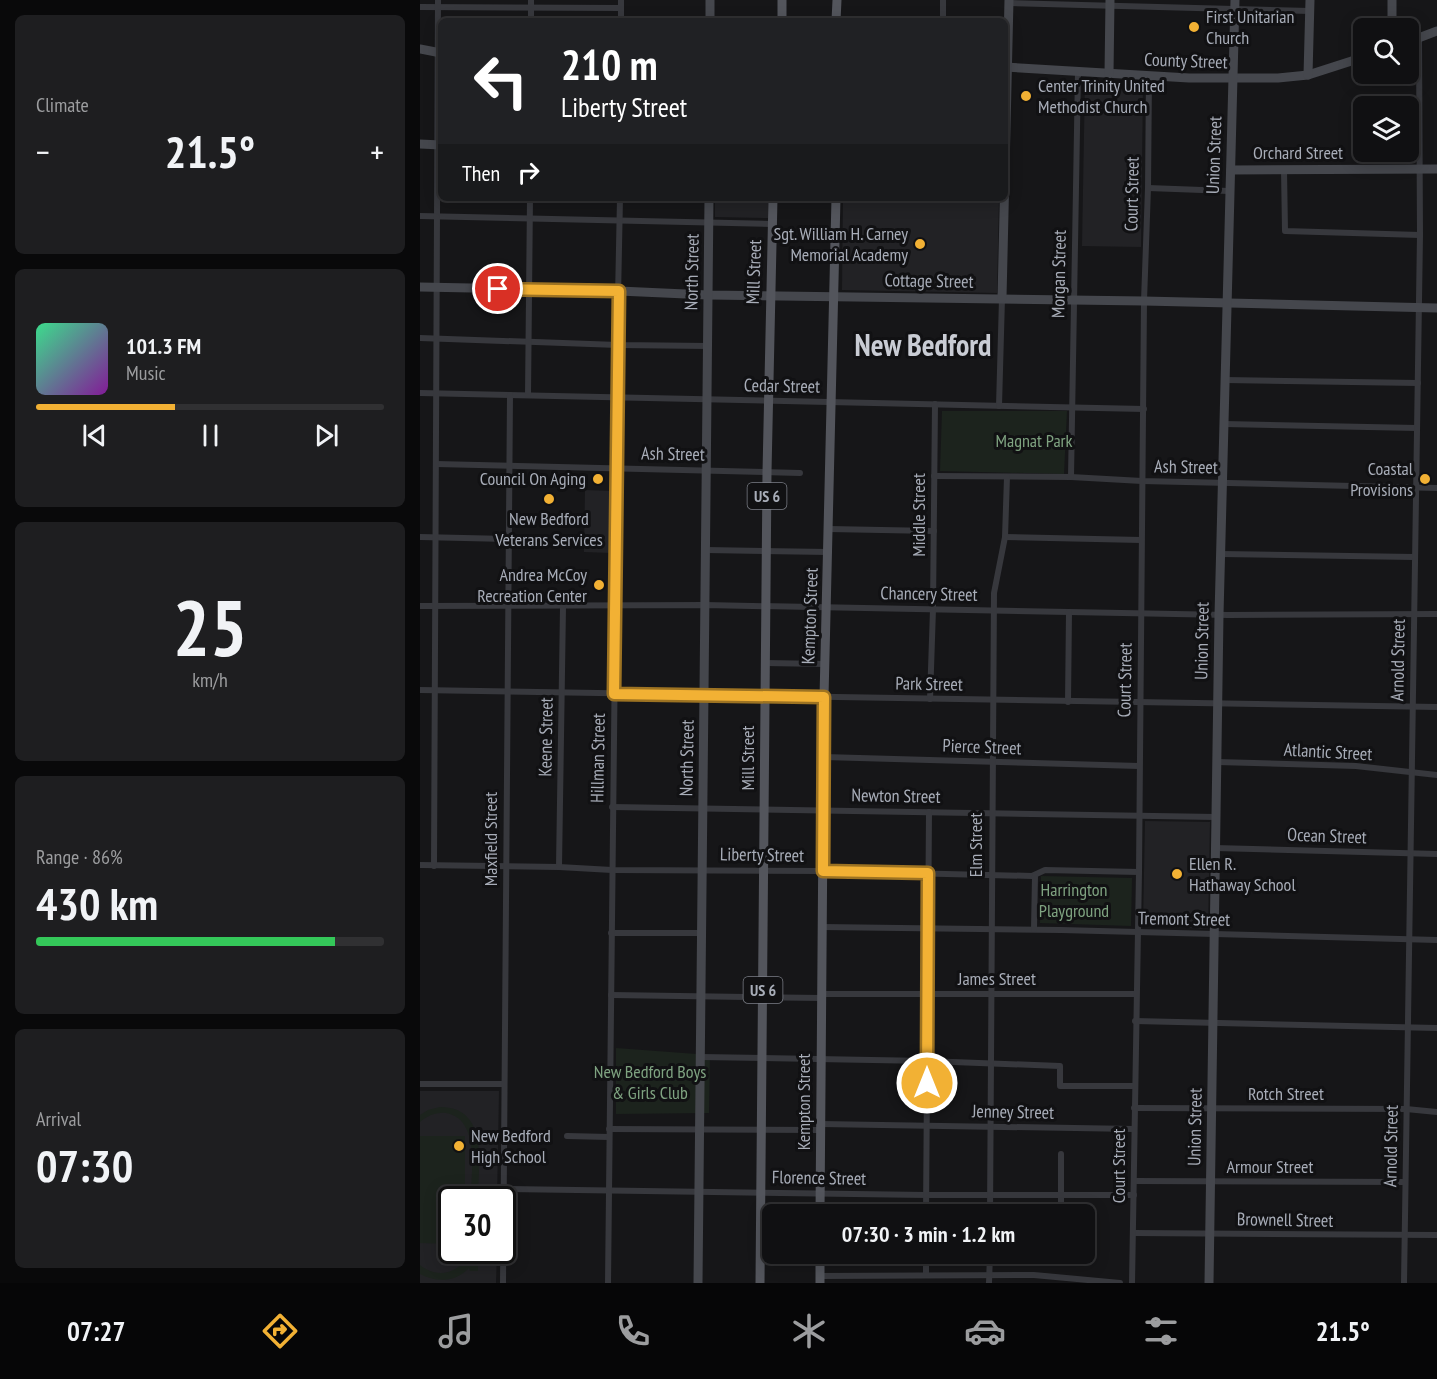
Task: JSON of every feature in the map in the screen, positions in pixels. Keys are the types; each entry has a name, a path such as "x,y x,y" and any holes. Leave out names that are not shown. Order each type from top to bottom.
{"main road":[{"path":"710,0 710,18"},
{"path":"782,0 782,18"},
{"path":"836,18 837,0"},
{"path":"1308,75 1310,0"},
{"path":"1392,0 1392,18"},
{"path":"1008,23 1009,1"},
{"path":"1109,74 1110,3"},
{"name":"Union Street","path":"1209,1283 1217,704 1235,4"},
{"path":"1419,38 1437,31"},
{"path":"420,49 438,52"},
{"name":"County Street","path":"1008,67 1233,79 1308,75 1353,61"},
{"path":"420,144 438,145"},
{"name":"Orchard Street","path":"1231,170 1437,169"},
{"name":"North Street","path":"698,1283 709,201"},
{"name":"Mill Street","path":"760,1283 766,551 773,201"},
{"name":"Kempton Street","path":"820,1204 824,697 836,201"},
{"path":"1002,298 1004,201"},
{"name":"Cottage Street","path":"420,286 708,295 1074,299 1437,308"},
{"path":"820,1264 820,1280"}],"street":[{"path":"621,0 621,18"},
{"path":"943,0 943,18"},
{"path":"1009,1 1235,4 1310,11"},
{"path":"420,7 438,4 531,4 621,8"},
{"name":"Arnold Street","path":"1404,1283 1420,236 1419,38"},
{"name":"Morgan Street","path":"1071,477 1078,72"},
{"name":"Court Street","path":"1132,1283 1144,301 1149,76"},
{"path":"1284,170 1285,231 1420,236"},
{"path":"1148,188 1229,191"},
{"path":"434,866 438,201"},
{"path":"528,395 530,201"},
{"name":"Hillman Street","path":"608,1283 620,201"},
{"path":"420,216 772,224"},
{"path":"999,406 1002,298"},
{"path":"420,338 708,346"},
{"path":"1225,380 1418,383"},
{"name":"Cedar Street","path":"420,393 1144,409"},
{"name":"Maxfield Street","path":"503,1186 507,956 510,395"},
{"name":"Middle Street","path":"930,699 935,404"},
{"path":"1224,424 1417,428"},
{"name":"Ash Street","path":"436,464 801,472"},
{"name":"Ash Street","path":"934,476 1071,477 1142,482 1437,488"},
{"name":"Elm Street","path":"990,1204 994,611 995,582 1005,537 1007,477"},
{"path":"829,529 934,531"},
{"path":"420,537 508,539"},
{"path":"1005,537 1142,540"},
{"path":"706,550 829,552"},
{"path":"1221,554 1414,556"},
{"name":"Chancery Street","path":"420,606 705,605 1219,615 1437,614"},
{"name":"Keene Street","path":"559,867 563,607"},
{"path":"1068,702 1069,612"},
{"path":"765,663 825,664"},
{"name":"Park Street","path":"420,690 1437,707"},
{"name":"Pierce Street","path":"824,757 1139,766"},
{"name":"Atlantic Street","path":"1216,762 1356,765 1411,774 1437,775"},
{"name":"Newton Street","path":"612,807 1216,817"},
{"path":"926,1204 929,812"},
{"name":"Ocean Street","path":"1215,848 1437,854"},
{"name":"Liberty Street","path":"420,865 1035,876 1046,870 1138,872"},
{"path":"1034,929 1035,876"},
{"name":"Tremont Street","path":"822,927 1034,929 1437,940"},
{"path":"611,933 702,933"},
{"name":"James Street","path":"611,995 763,997 1135,994"},
{"path":"1136,1021 1437,1028"},
{"path":"701,1057 1060,1066 1060,1086 1134,1086"},
{"path":"420,1084 503,1084"},
{"name":"Rotch Street","path":"1134,1108 1406,1109 1437,1112"},
{"name":"Jenney Street","path":"609,1129 761,1130 927,1126 1134,1129"},
{"path":"567,1137 609,1137"},
{"path":"1061,1154 1061,1204"},
{"name":"Armour Street","path":"1134,1182 1405,1182"},
{"name":"Florence Street","path":"516,1189 926,1195 1134,1195"},
{"name":"Brownell Street","path":"1134,1233 1437,1235"},
{"name":"Maxfield Street","path":"502,1264 502,1283"},
{"path":"926,1264 926,1275"},
{"path":"989,1283 990,1264"},
{"path":"820,1280 926,1275 1034,1275 1120,1283"}],"shaded area":[{"path":"1085,79 1143,84 1141,247 1082,246"},
{"path":"715,201 768,201 768,218 715,217"},
{"name":"Sgt. William H. Carney Memorial Academy","path":"843,201 999,201 997,293 842,290"},
{"path":"585,490 612,491 611,553 584,552"},
{"name":"Ellen R. Hathaway School","path":"1145,821 1210,822 1208,929 1143,926"},
{"name":"New Bedford High School","path":"420,1091 499,1091 497,1186 438,1186 438,1264 497,1264 496,1283 420,1283"}],"green space":[{"name":"Magnat Park","path":"942,411 1067,411 1064,474 940,471"},
{"name":"Harrington Playground","path":"1041,876 1132,878 1131,926 1040,923"},
{"name":"New Bedford Boys & Girls Club","path":"616,1048 710,1055 709,1113 616,1114"},
{"path":"440,1107 456,1110 467,1117 474,1127 478,1141 478,1186 471,1186 472,1149 465,1125 457,1117 446,1113 432,1115 420,1122 420,1115"},
{"path":"420,1136 465,1136 465,1186 438,1186 438,1244 420,1243"},
{"path":"478,1264 478,1271 470,1271 469,1268 464,1273 446,1280 433,1279 420,1274 420,1265 427,1270 442,1273 461,1265"}],"place":[{"name":"First Unitarian Church","path":"1194,27"},
{"name":"Center Trinity United Methodist Church","path":"1026,96"},
{"name":"Sgt. William H. Carney Memorial Academy","path":"920,244"},
{"name":"Council On Aging","path":"598,479"},
{"name":"Coastal Provisions","path":"1425,479"},
{"name":"New Bedford Veterans Services","path":"549,499"},
{"name":"Andrea McCoy Recreation Center","path":"599,585"},
{"name":"Ellen R. Hathaway School","path":"1177,874"},
{"name":"New Bedford High School","path":"459,1146"}],"district":[{"name":"New Bedford","path":"923,346"}],"route":[{"path":"498,289 619,291 614,694 824,697 823,871 928,873 927,1083"}]}
